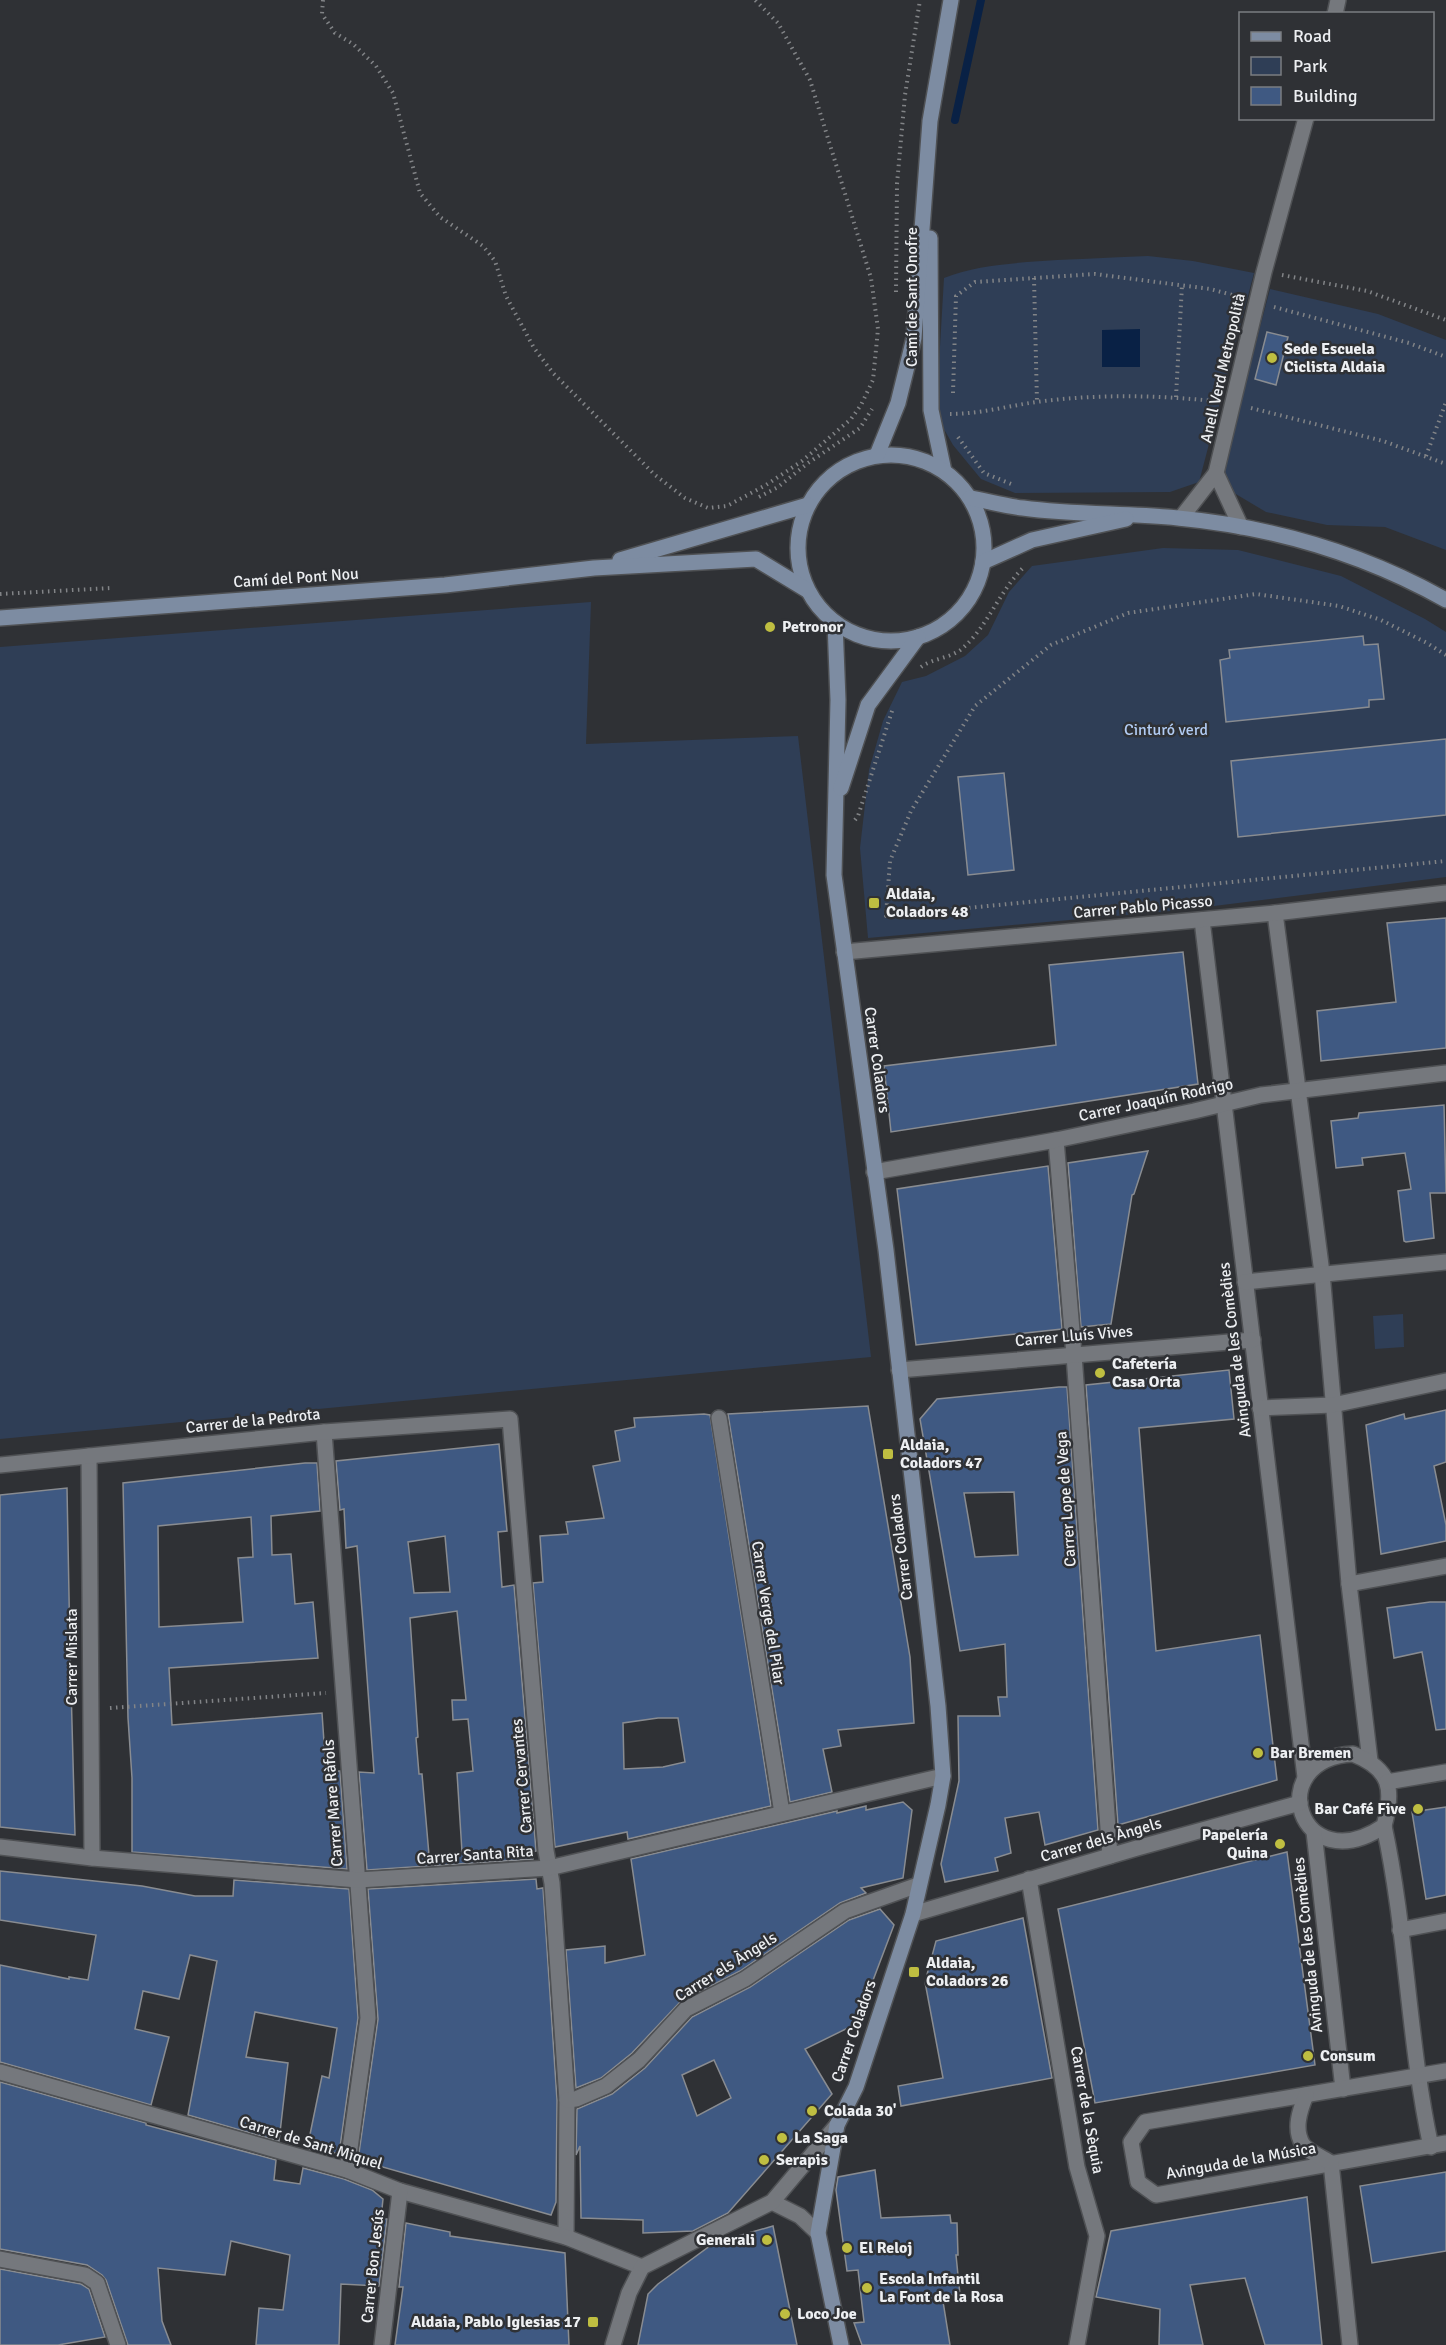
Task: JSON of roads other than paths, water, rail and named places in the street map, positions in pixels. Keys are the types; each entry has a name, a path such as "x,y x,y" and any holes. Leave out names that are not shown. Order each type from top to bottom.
{"street":[{"name":"Camí de Sant Onofre","path":"877,456 898,403 914,338 930,121 951,0"},
{"name":"Anell Verd Metropolità","path":"1181,518 1216,473 1264,272 1305,120"},
{"name":"Camí de Sant Onofre","path":"930,121 931,410 944,471"},
{"path":"901,455 924,460 944,471 970,498 979,518 984,540 983,562 976,587 962,609 942,626 918,637 889,642 861,637 835,623 819,608 807,590 798,562 798,532 808,505 825,481 849,464 877,456 901,455"},
{"path":"1216,473 1241,527"},
{"path":"970,498 1024,508 1181,518 1241,527 1332,548 1407,578 1446,600"},
{"name":"Camí del Pont Nou","path":"594,568 808,505"},
{"path":"983,562 1032,540 1145,515"},
{"name":"Camí del Pont Nou","path":"0,618 445,585 594,568 756,559 807,590"},
{"path":"835,623 838,700 836,802"},
{"path":"836,802 868,705 918,637"},
{"name":"Carrer Coladors","path":"836,802 834,875 886,1250 938,1706 943,1776 913,1914 856,2087 837,2125 818,2233 841,2345"},
{"name":"Carrer Pablo Picasso","path":"844,952 1275,913 1446,893"},
{"path":"1275,913 1322,1273 1348,1584 1370,1761"},
{"name":"Avinguda de les Comèdies","path":"1202,920 1226,1104 1245,1282 1305,1777"},
{"name":"Carrer Joaquín Rodrigo","path":"874,1173 1056,1140 1262,1095 1446,1073"},
{"name":"Carrer Lope de Vega","path":"1056,1140 1110,1856"},
{"path":"1245,1282 1446,1262"},
{"name":"Carrer Lluís Vives","path":"899,1370 1253,1340"},
{"path":"1260,1408 1333,1405 1446,1381"},
{"name":"Carrer Verge del Pilar","path":"719,1418 782,1814"},
{"name":"Carrer de la Pedrota","path":"0,1465 324,1432 510,1419"},
{"name":"Carrer Cervantes","path":"510,1419 567,2100 566,2237"},
{"name":"Carrer Mare Ràfols","path":"324,1432 368,2018 347,2170"},
{"name":"Carrer Mislata","path":"89,1456 92,1858"},
{"path":"1348,1584 1446,1566"},
{"path":"1384,1826 1372,1834 1349,1840 1329,1841 1314,1832 1304,1818 1300,1803 1300,1792 1305,1777 1320,1761 1339,1755 1353,1754 1370,1761 1387,1782 1390,1803 1384,1826 1400,1930 1418,2076 1431,2147"},
{"path":"1387,1782 1446,1772"},
{"name":"Carrer Santa Rita","path":"0,1847 92,1858 358,1880 549,1868 943,1776"},
{"name":"Carrer dels Àngels","path":"913,1914 1300,1803"},
{"name":"Avinguda de les Comèdies","path":"1314,1832 1343,2089"},
{"name":"Carrer de la Sèquia","path":"1029,1879 1077,2167 1097,2236 1077,2345"},
{"name":"Carrer els Àngels","path":"567,2100 576,2099 606,2086 639,2060 686,2009 745,1979 845,1911 918,1885"},
{"path":"1400,1930 1446,1921"},
{"name":"Avinguda de la Música","path":"1446,2071 1145,2122 1131,2142 1138,2181 1156,2195 1446,2143"},
{"name":"Carrer de Sant Miquel","path":"0,2072 347,2170 400,2191 566,2237 642,2267"},
{"name":"Avinguda de la Música","path":"1306,2095 1298,2114 1299,2132 1304,2146 1331,2163"},
{"path":"613,2345 629,2293 642,2267 772,2202 837,2125"},
{"path":"1331,2163 1350,2345"},
{"name":"Carrer Bon Jesús","path":"382,2345 400,2191"},
{"path":"772,2202 800,2216 818,2233"},
{"path":"0,2259 85,2275 97,2283 118,2345"}],"waterway":[{"path":"955,120 981,0"}],"place":[{"name":"Sede Escuela Ciclista Aldaia","path":"1272,358"},
{"name":"Petronor","path":"770,627"},
{"name":"Aldaia, Coladors 48","path":"874,903"},
{"name":"Cafetería Casa Orta","path":"1100,1373"},
{"name":"Aldaia, Coladors 47","path":"888,1454"},
{"name":"Bar Bremen","path":"1258,1753"},
{"name":"Bar Café Five","path":"1418,1809"},
{"name":"Papelería Quina","path":"1280,1844"},
{"name":"Aldaia, Coladors 26","path":"914,1972"},
{"name":"Consum","path":"1308,2056"},
{"name":"Colada 30'","path":"812,2111"},
{"name":"La Saga","path":"782,2138"},
{"name":"Serapis","path":"764,2160"},
{"name":"Generali","path":"767,2240"},
{"name":"El Reloj","path":"847,2248"},
{"name":"Escola Infantil La Font de la Rosa","path":"867,2288"},
{"name":"Loco Joe","path":"785,2314"},
{"name":"Aldaia, Pablo Iglesias 17","path":"593,2322"}],"park label":[{"name":"Cinturó verd","path":"1166,730"}]}
